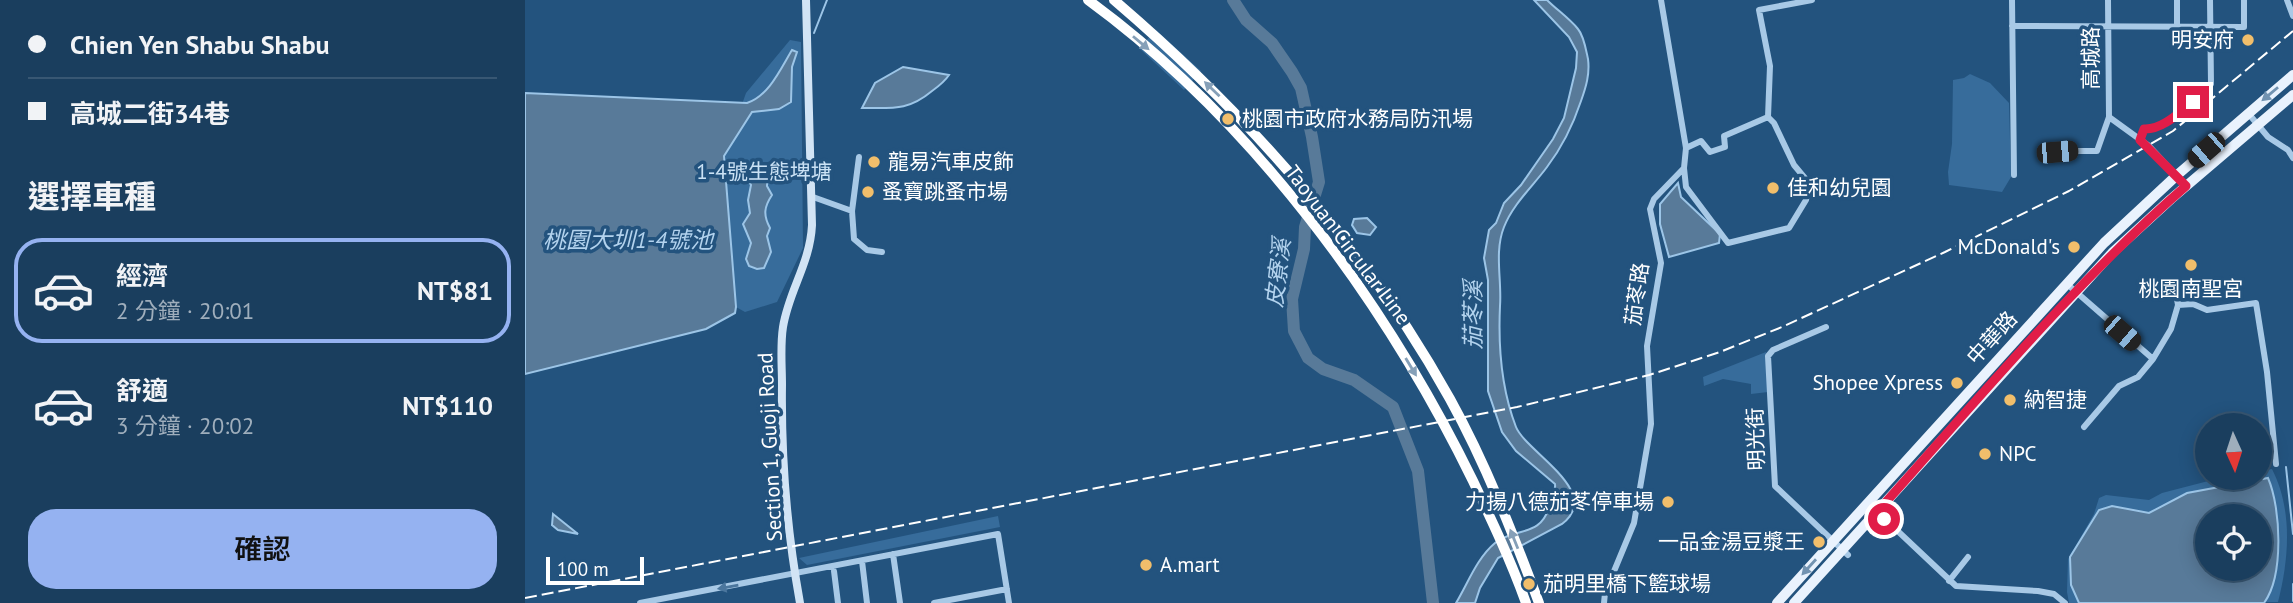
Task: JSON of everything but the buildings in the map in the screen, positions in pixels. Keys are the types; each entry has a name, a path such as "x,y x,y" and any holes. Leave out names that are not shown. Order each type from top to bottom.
{"highway":[{"name":"Taoyuan Circular Line","path":"1088,0 1155,55 1239,137 1322,235 1355,279 1435,406 1496,529 1526,603"},
{"name":"Taoyuan Circular Line","path":"1114,0 1215,91 1252,129 1324,215 1407,329 1450,398 1478,454 1539,603"}],"main road":[{"name":"中華路","path":"1777,603 2104,243 2176,176 2293,75"},
{"path":"1794,603 1845,552 1877,512 2135,231 2293,95"}],"street":[{"name":"Section 1, Guoji Road","path":"800,603 783,459 782,349 783,324 805,266 811,241 813,197 806,0"},
{"path":"1661,0 1686,148 1686,187 1728,243 1789,228 1806,200 1809,184 1794,165 1774,123 1768,117 1770,66 1759,10 1812,0"},
{"path":"2012,0 2014,175"},
{"name":"高城路","path":"2047,148 2057,152 2097,151 2109,117 2108,0"},
{"path":"2177,0 2177,27"},
{"path":"2140,140 2144,129 2152,129 2176,115 2211,84 2210,0"},
{"path":"2013,26 2244,27 2244,0"},
{"path":"2287,0 2293,16"},
{"path":"2248,113 2268,137 2288,150 2293,158"},
{"path":"1686,148 1701,141 1710,152 1719,150 1725,147 1724,136 1768,117"},
{"name":"高城路","path":"2109,117 2140,140 2186,186"},
{"path":"859,157 852,211 854,239 867,250 881,252"},
{"name":"茄苳路","path":"1604,603 1605,593 1634,523 1651,424 1647,346 1661,263 1650,209 1654,199 1684,168"},
{"path":"813,197 852,211"},
{"path":"2067,284 2153,359"},
{"path":"2084,427 2119,386 2138,377 2153,359 2171,329 2178,305 2175,288"},
{"path":"2178,305 2193,304 2207,310 2256,303 2267,372 2276,464"},
{"name":"明光街","path":"1826,327 1773,350 1768,356 1775,486 1845,552"},
{"path":"1868,503 1956,586 2038,591 2054,594 2065,603"},
{"path":"640,603 998,534 1009,603"},
{"path":"893,554 899,603"},
{"path":"1949,581 1968,557"},
{"path":"862,561 867,603"},
{"path":"834,571 838,603"},
{"path":"934,603 1007,589"}],"green space":[{"path":"1156,30 1201,71 1184,90 1139,48"},
{"name":"1-4號生態埤塘","path":"790,40 801,42 803,248 777,302 745,312 736,307 724,156 746,93"},
{"path":"1970,74 1990,83 2009,103 2011,177 2002,192 1949,185 1953,80"},
{"path":"1766,352 1768,392 1751,394 1751,384 1723,379 1704,386 1703,377"},
{"path":"2272,469 2283,501 2287,535 2285,569 2278,602 2069,603 2068,559 2094,514 2099,498 2106,495 2149,500 2162,493 2195,484 2195,490 2272,490"},
{"path":"998,516 1000,527 807,565 799,558"}],"water":[{"path":"1534,0 1547,0 1578,29 1586,52 1588,75 1578,110 1563,143 1518,203 1504,227 1499,256 1500,352 1507,398 1516,427 1559,473 1569,486 1574,499 1572,512 1562,524 1498,558 1480,588 1475,603 1456,603 1489,549 1503,538 1540,523 1546,516 1555,490 1555,484 1516,451 1502,432 1488,391 1488,280 1484,258 1489,230 1496,223 1504,203 1521,185 1553,139 1564,118 1576,68 1577,52 1569,37"},
{"name":"桃園大圳1-4號池","path":"792,50 797,52 792,67 791,102 779,109 752,112 724,156 735,313 706,329 525,374 525,93 747,103 768,88"},
{"path":"903,67 949,75 915,102 891,108 862,108 875,83"},
{"path":"749,171 759,178 765,171 768,173 767,186 772,195 765,211 770,228 767,236 771,252 764,268 757,269 749,266 746,259 751,243 743,224 750,213 748,200 751,185 745,175"},
{"path":"1678,183 1681,197 1720,234 1719,243 1669,257 1660,224 1660,204"},
{"path":"1367,218 1376,227 1370,235 1357,233 1352,225 1354,219"},
{"path":"2203,490 2272,490 2278,524 2277,559 2275,576 2264,603 2079,603 2071,585 2070,557 2099,510 2112,506 2149,513 2187,493"},
{"path":"553,514 578,534 558,530 552,525"}],"waterway":[{"path":"814,33 827,0"},
{"name":"皮寮溪","path":"1233,0 1246,20 1272,43 1292,72 1301,88 1312,137 1319,182 1305,227 1304,249 1292,299 1294,331 1308,358 1323,369 1354,380 1393,407 1418,471 1433,603"},
{"path":"2286,467 2293,534"},
{"path":"2293,584 2293,601"}],"railway":[{"path":"525,598 1517,407 1649,375 1720,352 1782,327 2069,191 2173,131 2293,31"}],"place":[{"name":"明安府","path":"2248,40"},
{"name":"桃園市政府水務局防汛場","path":"1228,119"},
{"name":"龍易汽車皮飾","path":"874,162"},
{"name":"佳和幼兒園","path":"1773,188"},
{"name":"蚤寶跳蚤市場","path":"868,192"},
{"name":"McDonald's","path":"2074,247"},
{"name":"桃園南聖宮","path":"2191,265"},
{"name":"Shopee Xpress","path":"1957,383"},
{"name":"納智捷","path":"2010,400"},
{"name":"NPC","path":"1985,454"},
{"name":"力揚八德茄苳停車場","path":"1668,502"},
{"name":"一品金湯豆漿王","path":"1819,542"},
{"name":"A.mart","path":"1146,565"},
{"name":"茄明里橋下籃球場","path":"1529,584"}],"route":[{"path":"1884,519 1877,512 2030,342 2112,253 2186,186 2140,140 2144,129 2152,129 2193,102"}],"water label":[{"name":"茄苳溪","path":"1473,315"}]}
